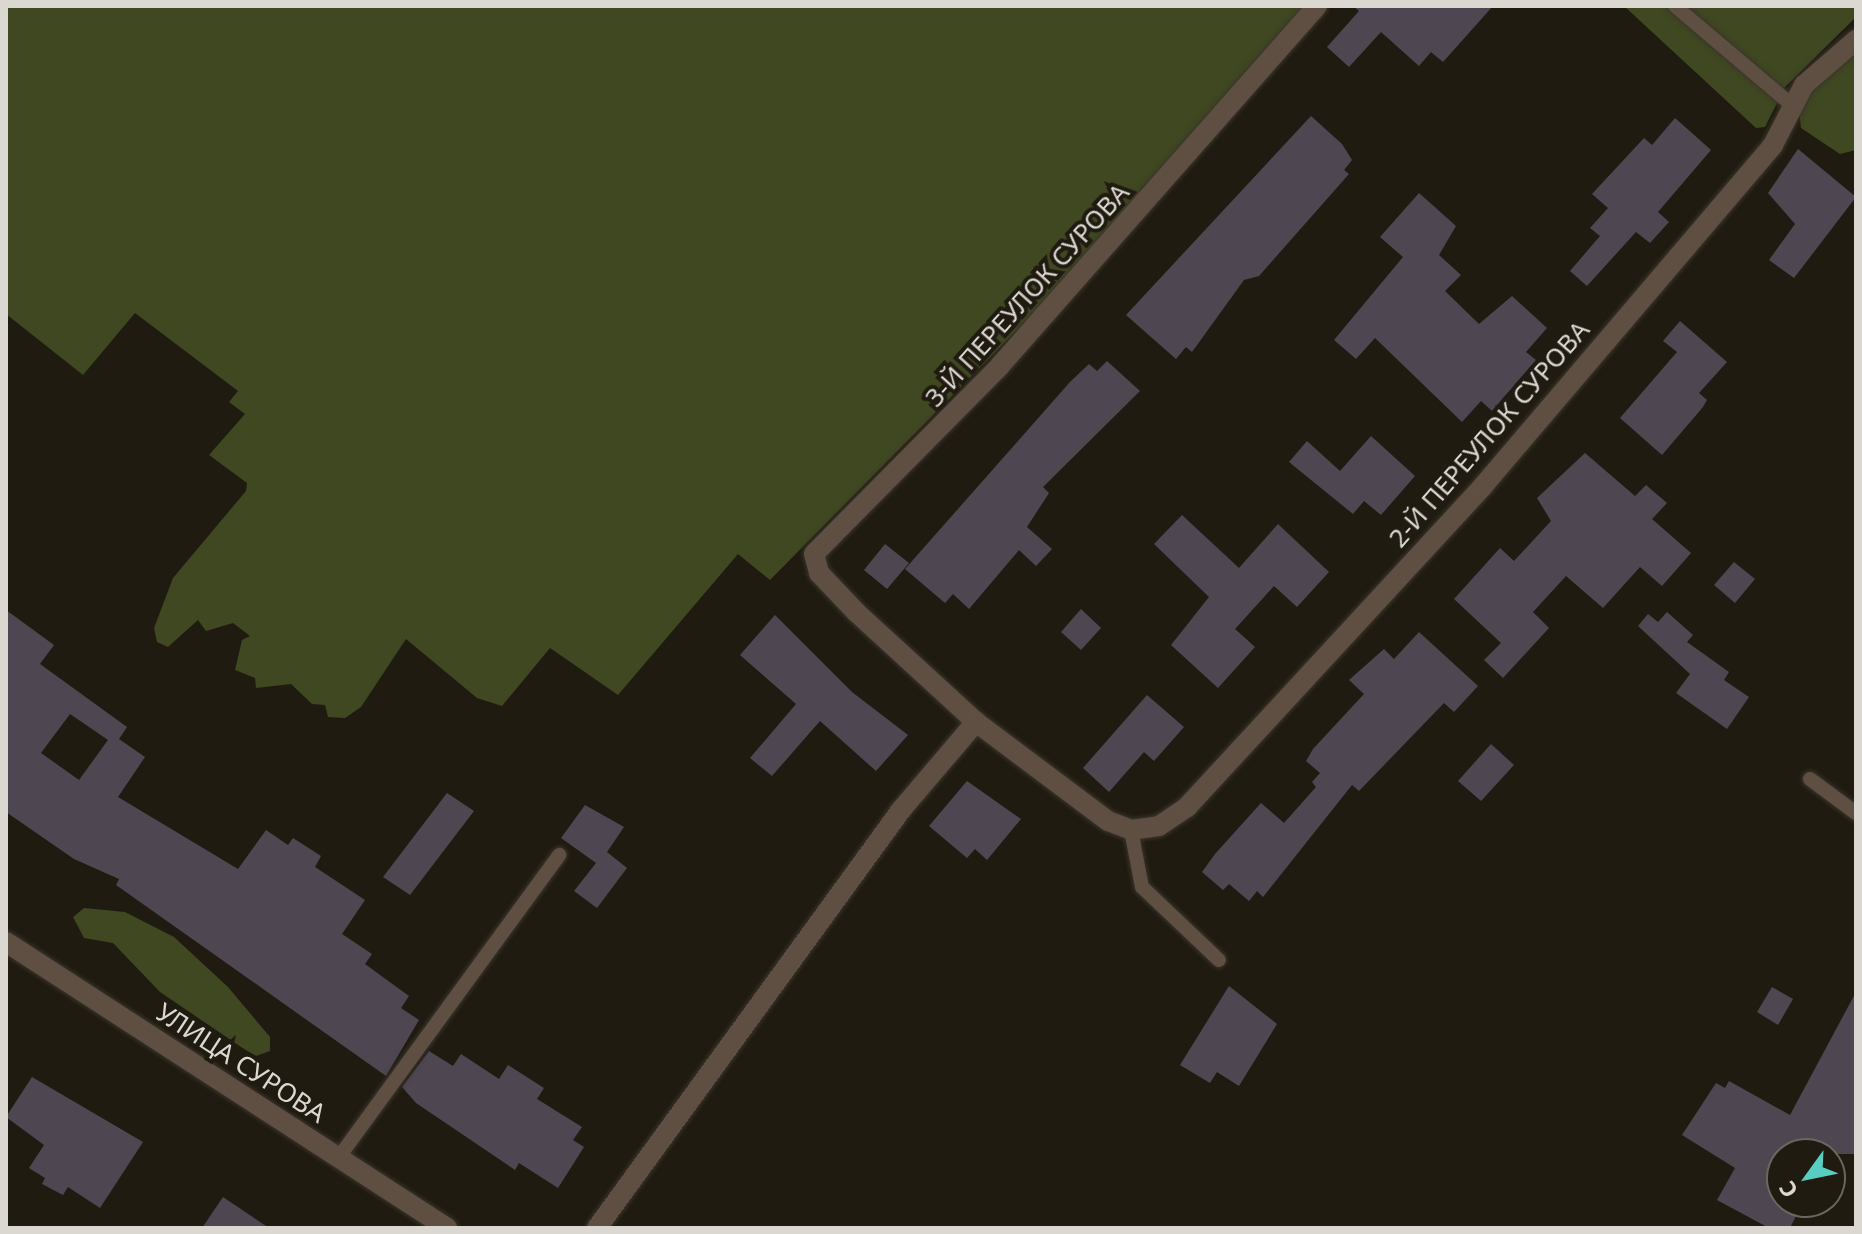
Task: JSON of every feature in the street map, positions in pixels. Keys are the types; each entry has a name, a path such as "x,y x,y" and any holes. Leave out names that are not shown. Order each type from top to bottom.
{"street":[{"name":"3-Й ПЕРЕУЛОК СУРОВА","path":"976,722 856,612 819,573 814,554 990,377 1317,6"},
{"name":"2-Й ПЕРЕУЛОК СУРОВА","path":"1131,830 1159,826 1187,807 1483,486 1773,145 1804,85 1856,40"},
{"path":"597,1228 901,810 976,722 1108,821 1131,830"},
{"name":"УЛИЦА СУРОВА","path":"6,942 447,1228"}],"lane":[{"path":"1675,6 1794,107"},
{"path":"1810,779 1856,813"},
{"path":"1131,830 1142,887 1219,960"},
{"path":"339,1157 559,855"}],"green space":[{"path":"6,6 1311,6 1105,241 770,580 738,554 618,695 550,648 502,706 477,698 406,639 361,707 345,718 328,717 325,705 312,704 291,684 256,688 255,678 235,670 242,640 250,636 233,623 206,631 198,620 168,647 157,642 154,628 173,578 246,491 247,483 209,455 245,414 229,402 238,391 135,313 83,375 6,314"},
{"path":"1624,6 1856,6 1856,17 1785,87 1765,127 1756,128"},
{"path":"1856,48 1856,150 1840,154 1801,128 1799,111 1802,99"},
{"path":"84,908 125,912 174,937 228,987 270,1037 270,1051 256,1056 241,1047 160,992 113,943 84,938 73,917"}],"building":[{"path":"1353,6 1493,6 1443,62 1431,52 1419,66 1381,32 1349,67 1327,47 1359,11"},
{"path":"1311,116 1342,144 1352,160 1344,170 1349,174 1259,276 1244,280 1192,352 1186,347 1176,359 1126,315"},
{"path":"1675,118 1711,150 1658,212 1669,222 1650,243 1636,232 1587,286 1570,271 1600,236 1590,228 1608,208 1592,194 1644,138 1652,145"},
{"path":"1798,149 1856,197 1794,278 1769,260 1795,224 1768,193"},
{"path":"1419,193 1456,226 1439,255 1461,275 1445,291 1479,324 1512,296 1547,328 1526,352 1536,360 1492,411 1481,401 1462,422 1375,338 1356,359 1334,340 1403,257 1380,237"},
{"path":"1680,321 1727,362 1699,393 1707,400 1703,407 1662,455 1620,418 1677,352 1663,341"},
{"path":"1107,361 1140,391 1043,487 1049,493 1027,527 1052,549 1036,566 1019,550 969,609 953,594 945,603 905,569 1070,382 1089,364 1097,371"},
{"path":"1371,436 1415,476 1381,515 1364,501 1353,514 1289,462 1307,441 1340,471"},
{"path":"1585,453 1635,496 1646,485 1667,503 1652,519 1691,553 1662,586 1640,567 1603,608 1566,576 1533,612 1549,628 1503,678 1484,660 1501,643 1454,599 1500,548 1514,561 1551,521 1537,498"},
{"path":"1182,515 1239,568 1278,524 1329,572 1297,607 1274,586 1235,629 1255,647 1218,688 1171,645 1209,597 1154,544"},
{"path":"885,544 909,563 887,589 864,570"},
{"path":"1734,562 1755,579 1735,603 1714,585"},
{"path":"1081,609 1101,628 1081,650 1061,632"},
{"path":"6,610 54,645 40,664 127,727 119,739 145,757 118,797 238,869 266,830 288,845 293,838 321,856 315,867 365,900 342,934 372,954 365,964 409,996 401,1008 419,1020 386,1076 116,885 119,879 74,859 6,812","holes":["70,714 108,740 79,780 41,753"]},
{"path":"1667,612 1693,635 1687,642 1729,672 1724,680 1749,697 1727,729 1676,693 1690,674 1638,626 1648,614 1658,622"},
{"path":"775,615 852,692 908,735 876,771 820,721 772,776 750,758 796,704 740,655"},
{"path":"1419,632 1478,686 1454,712 1444,703 1359,791 1352,785 1263,897 1257,891 1249,901 1229,884 1223,890 1202,872 1215,854 1261,803 1284,823 1316,787 1312,782 1320,773 1306,761 1313,749 1364,694 1349,680 1384,649 1394,659"},
{"path":"1147,695 1184,727 1154,761 1144,752 1109,792 1083,768"},
{"path":"1491,744 1514,765 1481,801 1458,781"},
{"path":"967,781 1021,819 987,860 975,849 967,858 929,826"},
{"path":"447,793 474,811 410,895 383,877"},
{"path":"585,805 624,827 607,852 627,868 597,908 574,891 596,863 561,838"},
{"path":"1229,986 1277,1024 1239,1086 1217,1072 1210,1083 1180,1065"},
{"path":"1772,987 1793,999 1778,1025 1757,1012"},
{"path":"1856,992 1856,1154 1846,1154 1846,1138 1766,1138 1766,1218 1795,1218 1790,1228 1769,1228 1717,1200 1735,1168 1682,1135 1716,1083 1725,1088 1729,1081 1790,1115"},
{"path":"429,1051 453,1066 461,1054 499,1079 508,1065 544,1088 537,1099 582,1127 573,1140 584,1147 558,1188 519,1163 515,1170 416,1103 402,1087"},
{"path":"32,1077 143,1142 100,1208 68,1187 63,1195 42,1184 45,1178 29,1168 44,1145 6,1117"},
{"path":"223,1197 269,1228 202,1228"}]}
